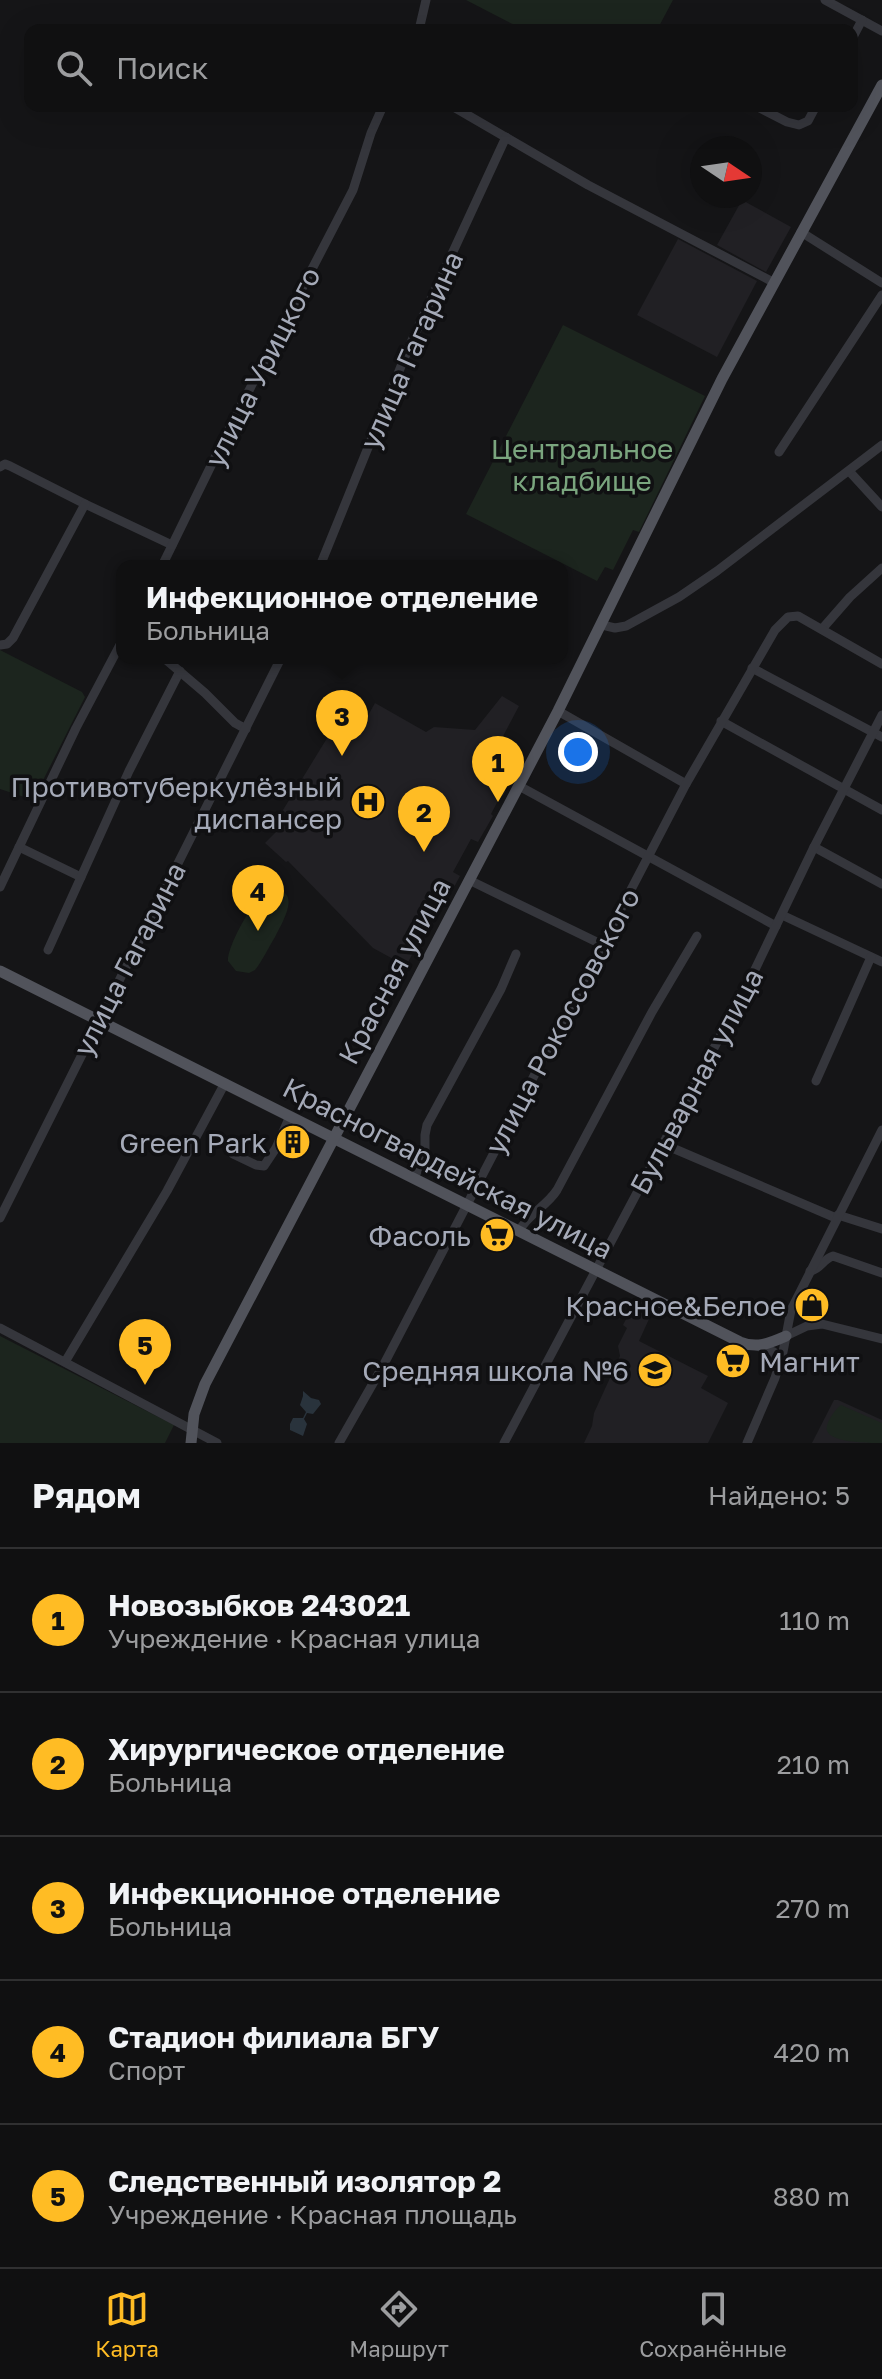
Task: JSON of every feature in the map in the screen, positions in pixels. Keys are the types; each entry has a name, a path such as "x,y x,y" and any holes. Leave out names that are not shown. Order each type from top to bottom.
{"main road":[{"name":"Красная улица","path":"191,1443 201,1392 558,711 773,282 882,85"},
{"name":"Красногвардейская улица","path":"0,971 740,1342 761,1345"},
{"path":"761,1345 786,1336"}],"street":[{"path":"420,24 426,0"},
{"path":"825,0 882,31"},
{"path":"858,28 862,20"},
{"name":"улица Урицкого","path":"165,560 353,190 380,112"},
{"path":"462,112 588,185 773,282"},
{"path":"768,112 799,125 808,121 813,112"},
{"name":"улица Гагарина","path":"322,560 408,349 506,137"},
{"path":"801,232 882,283"},
{"path":"779,452 882,295"},
{"path":"591,646 603,636 689,591 882,445"},
{"path":"2,466 10,466 172,545"},
{"path":"849,471 882,507"},
{"path":"0,645 7,644 13,638 85,504"},
{"path":"882,568 850,597 822,629 882,664"},
{"name":"улица Рокоссовского","path":"339,1443 384,1364 686,784 752,668 783,621 792,615 822,629"},
{"path":"602,625 615,628 626,626"},
{"path":"0,887 116,652"},
{"path":"171,664 235,723 246,729"},
{"name":"улица Гагарина","path":"0,1218 278,664"},
{"path":"752,668 877,735"},
{"path":"48,950 129,771 180,671"},
{"path":"558,711 686,784"},
{"name":"Бульварная улица","path":"504,1443 748,984 844,789 877,735 882,715"},
{"path":"721,721 882,810"},
{"path":"519,786 776,926"},
{"path":"19,847 81,877"},
{"path":"814,847 882,884"},
{"path":"469,880 603,945"},
{"path":"782,915 882,962"},
{"path":"519,1231 557,1190 645,1025 697,936"},
{"path":"414,1178 425,1154 427,1125 501,989 516,954"},
{"path":"816,1081 871,957"},
{"path":"65,1362 167,1191 225,1083"},
{"path":"233,1154 264,1166 290,1116"},
{"path":"777,1373 778,1360 774,1352 761,1345 777,1333 790,1313 882,1130"},
{"path":"663,1144 837,1216 882,1229"},
{"path":"809,1272 828,1257 835,1256 882,1273"},
{"path":"790,1313 791,1323 796,1326 834,1325 882,1339"},
{"path":"747,1443 777,1373 790,1313"},
{"path":"786,1336 809,1326"},
{"path":"781,1359 790,1340 809,1326"},
{"path":"0,1328 217,1443"}],"shaded area":[{"path":"738,208 757,208 791,227 766,272 717,245"},
{"path":"678,239 757,281 717,357 637,315"},
{"path":"502,696 519,706 484,772 480,770 477,775 506,791 501,795 478,842 471,839 453,872 460,876 439,915 426,908 421,917 430,921 406,966 373,948 288,861 265,843 290,818 283,810 340,717 361,728 375,703 426,732 434,727 475,730"},
{"name":"Средняя школа №6","path":"636,1300 654,1308 639,1341 708,1376 701,1388 728,1403 708,1443 584,1443 620,1356 618,1346 627,1328 623,1325"},
{"path":"303,1391 321,1404 313,1414 307,1413 303,1436 290,1430 290,1424 293,1418 303,1418 306,1412 300,1405"},
{"path":"834,1400 882,1420 882,1443 812,1443"}],"green space":[{"path":"466,0 673,0 660,24 512,24"},
{"name":"Центральное кладбище","path":"563,325 705,396 639,532 633,530 613,570 605,567 597,581 568,566 568,560 556,560 466,514"},
{"path":"0,650 82,692 85,697 33,800 0,789"},
{"path":"269,889 286,894 286,915 255,970 249,973 236,971 228,961 232,944 250,911"},
{"path":"0,1336 174,1425 165,1443 0,1443"},
{"path":"841,1405 882,1423 882,1443 848,1441 827,1432 832,1414"}],"place":[{"name":"Инфекционное отделение","path":"342,756"},
{"name":"Противотуберкулёзный диспансер","path":"368,802"},
{"name":"Новозыбков 243021","path":"498,802"},
{"name":"Хирургическое отделение","path":"424,852"},
{"name":"Стадион филиала БГУ","path":"258,931"},
{"name":"Green Park","path":"293,1142"},
{"name":"Фасоль","path":"497,1235"},
{"name":"Красное&Белое","path":"812,1305"},
{"name":"Магнит","path":"733,1361"},
{"name":"Средняя школа №6","path":"655,1370"},
{"name":"Следственный изолятор 2","path":"145,1385"}]}
